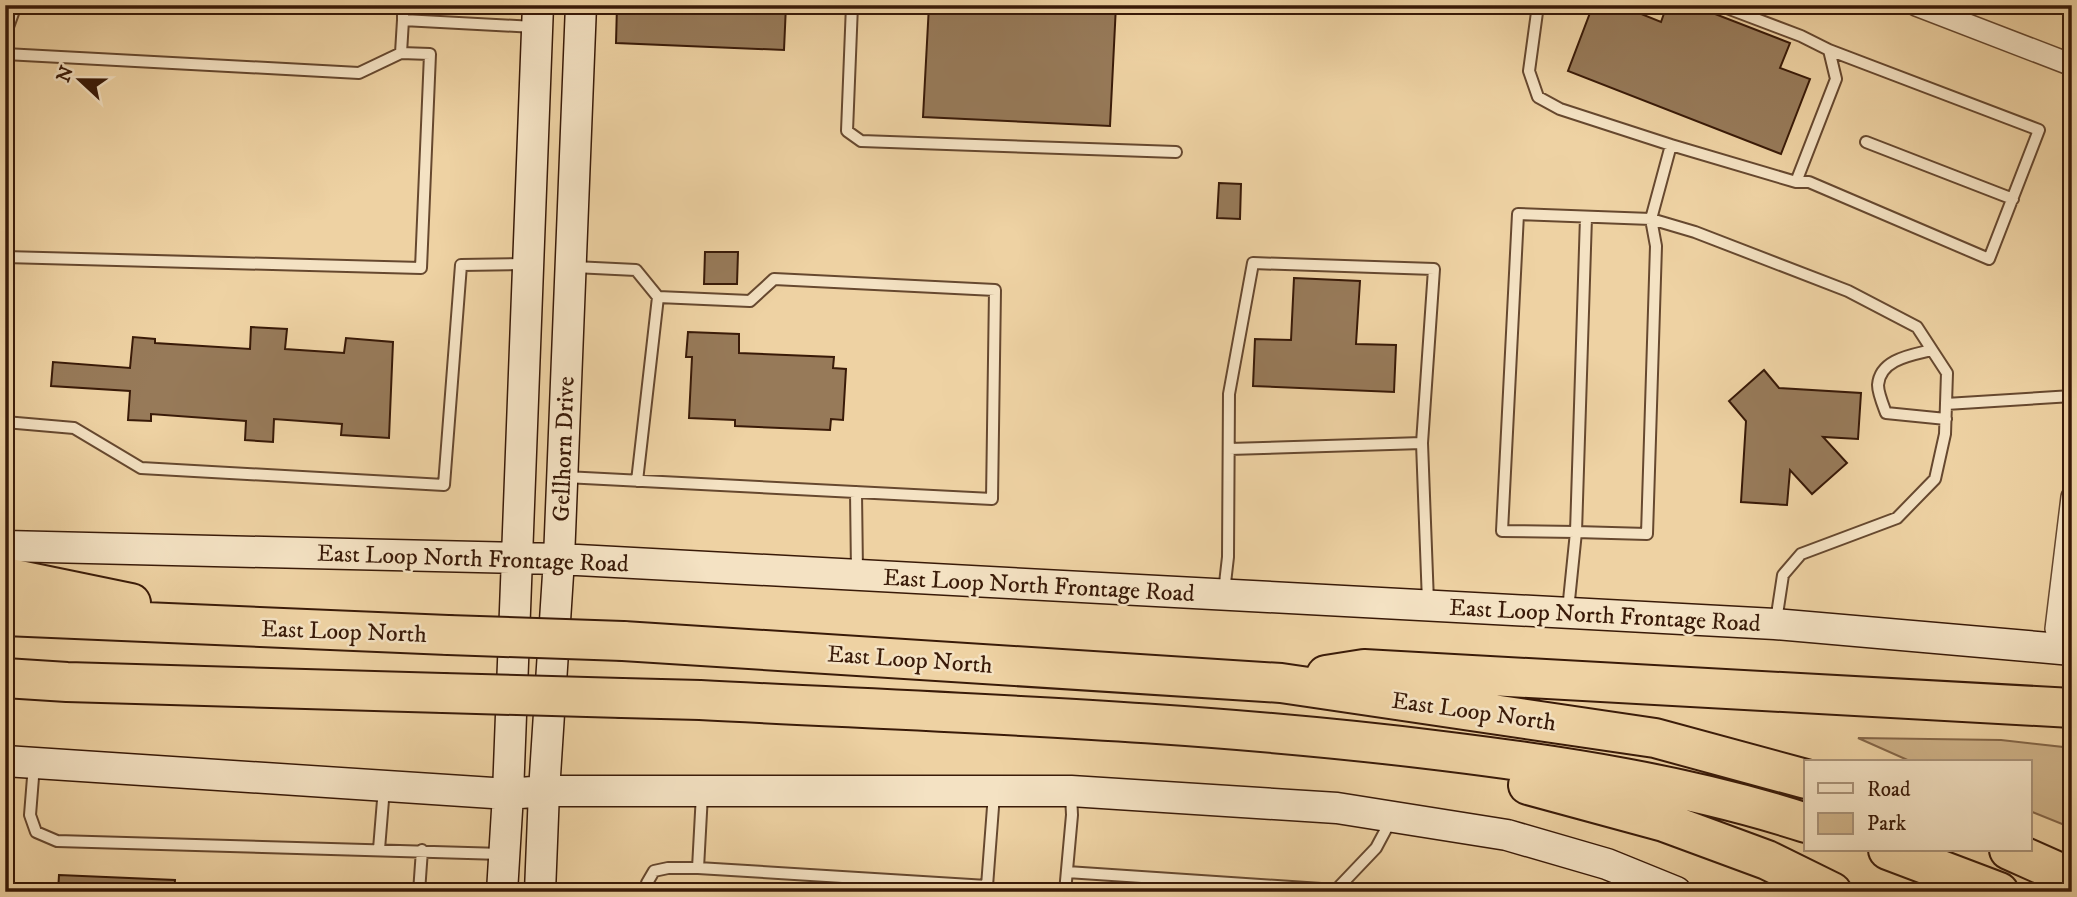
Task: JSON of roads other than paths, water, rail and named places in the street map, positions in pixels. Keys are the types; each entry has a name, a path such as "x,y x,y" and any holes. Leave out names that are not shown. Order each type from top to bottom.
{"highway":[{"path":"5,577 246,627"},
{"name":"East Loop North","path":"5,616 622,641 1281,683 1655,738 1804,778"},
{"path":"1281,683 1364,669 2072,708"},
{"name":"East Loop North","path":"5,678 700,700 1189,726 1371,742 1508,759 1663,785 1804,822"},
{"path":"5,688 67,682"},
{"path":"1371,742 1664,822 1767,860 1832,892"},
{"path":"1893,852 1999,892"},
{"path":"2014,852 2072,878"}],"main road":[{"path":"537,16 581,18"},
{"name":"Gellhorn Drive","path":"502,892 537,16"},
{"name":"Gellhorn Drive","path":"540,892 559,559 581,18"},
{"path":"527,264 570,267"},
{"name":"East Loop North Frontage Road","path":"5,546 559,559 1775,624 1943,638 2067,636"},
{"path":"20,761 508,794 544,791 1071,792 1337,808 1507,835 1606,864 1676,892"}],"street":[{"path":"1916,5 2072,65"},
{"path":"2067,636 2072,497"}],"lane":[{"path":"5,35 16,5"},
{"path":"401,53 403,5"},
{"path":"852,5 847,131 861,141 1176,152"},
{"path":"1538,5 1529,71 1538,97 1560,109 1671,145 1796,182 1809,182 1989,259 2039,131 1719,5"},
{"path":"402,20 537,16"},
{"path":"1796,182 1836,79 1829,50"},
{"path":"5,54 359,73 401,53 430,54 421,268 5,257"},
{"path":"1866,142 2012,200"},
{"path":"1671,145 1651,219 1656,246 1647,534 1502,531 1518,214 1651,219 1695,232 1848,291 1917,327 1947,373 1945,434 1935,479 1897,518 1801,554 1783,575 1775,624"},
{"path":"1568,613 1576,532 1586,217"},
{"path":"1223,594 1228,557 1229,394 1254,263 1434,269 1422,443 1429,606"},
{"path":"5,422 74,428 141,468 444,485 461,265 527,264"},
{"path":"570,267 636,270 658,297 637,481"},
{"path":"562,477 992,499 995,290 774,279 750,301 658,297"},
{"path":"1932,349 1896,360 1886,366 1878,387 1886,413 1946,419"},
{"path":"1946,404 2072,396"},
{"path":"1228,449 1422,443"},
{"path":"856,492 857,575"},
{"path":"20,761 30,815 36,832 57,841 504,854"},
{"path":"379,849 384,785"},
{"path":"698,868 702,791"},
{"path":"645,892 654,871 668,868 977,889 987,886 995,791"},
{"path":"1065,892 1072,815 1071,792"},
{"path":"1067,872 1335,891 1376,848 1394,816"},
{"path":"419,892 422,850"}]}
